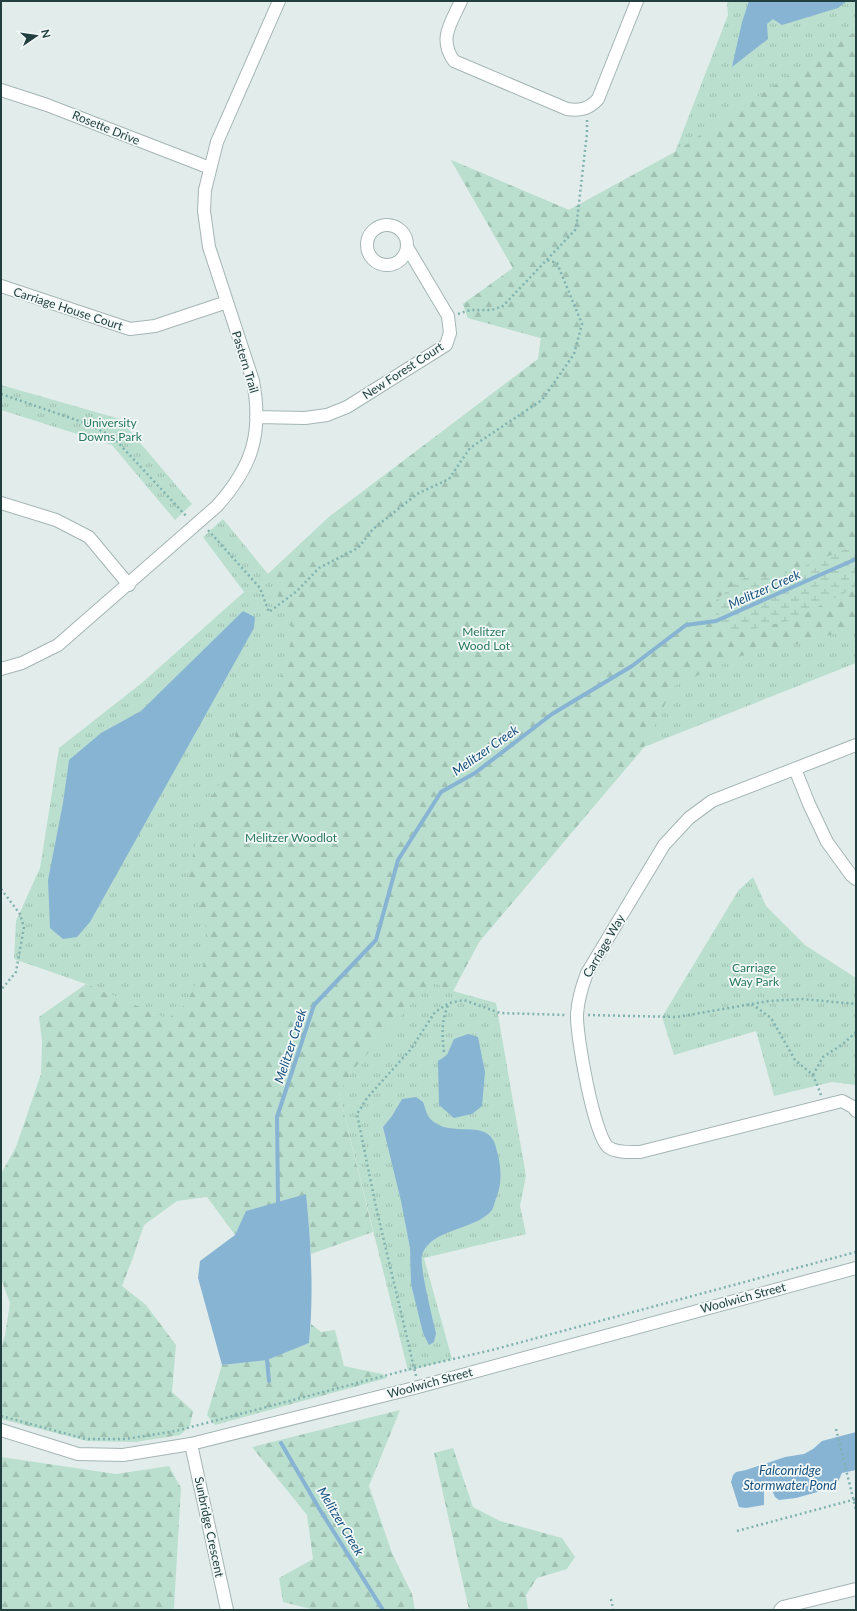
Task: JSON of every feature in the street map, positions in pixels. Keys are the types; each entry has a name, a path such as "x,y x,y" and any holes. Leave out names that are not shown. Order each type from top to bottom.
{"street":[{"name":"Pastern Trail","path":"1,669 22,663 58,645 196,526 232,489 245,469 253,448 256,398 253,381 209,247 204,211 205,190 217,142 279,1"},
{"path":"461,1 446,34 446,44 449,54 454,62 567,109 577,111 593,105 598,99 636,1"},
{"name":"Rosette Drive","path":"1,90 47,105 210,168"},
{"name":"New Forest Court","path":"256,417 305,418 327,415 347,407 446,345 450,333 448,316 407,247"},
{"name":"Carriage House Court","path":"1,286 130,329 155,326 226,302"},
{"path":"1,503 56,520 89,537 128,585"},
{"name":"Carriage Way","path":"856,745 712,801 688,818 664,845 587,973 580,991 577,1015 581,1057 600,1135 608,1147 624,1152 640,1152 842,1101 853,1107 856,1111"},
{"path":"795,769 826,842 851,875 856,879"},
{"name":"Woolwich Street","path":"1,1430 78,1454 123,1456 191,1444 418,1386 856,1268"},
{"name":"Sunbridge Crescent","path":"191,1444 226,1610"},
{"path":"780,1610 783,1607 856,1589"}],"path":[{"path":"448,316 470,310 492,310 503,306 576,229 587,133 587,108"},
{"path":"207,528 260,588 269,612 297,591 319,568 358,548 373,529 417,494 449,479 470,448 542,400 574,354 582,324 557,263 547,260"},
{"path":"1,394 88,424 113,437 188,518"},
{"path":"1,889 20,914 24,927 16,972 1,990"},
{"path":"586,1015 677,1017 769,1001 802,999 856,1004"},
{"path":"418,1386 376,1207 357,1114 367,1098 411,1049 435,1012 449,1003 464,1000 500,1013 569,1015"},
{"path":"444,1052 442,1036 443,1016 449,1003"},
{"path":"752,1004 771,1018 795,1060 813,1075 825,1106"},
{"path":"813,1075 823,1058 843,1044 856,1032"},
{"path":"1,1416 86,1439 125,1439 176,1432 414,1368 492,1350 856,1252"},
{"path":"836,1429 855,1499 856,1510"},
{"path":"737,1531 855,1499"},
{"path":"611,1599 614,1609"}],"green space":[{"name":"Melitzer Wood Lot","path":"727,1 856,1 856,663 644,747 479,942 453,991 496,1003 526,1176 520,1206 526,1234 424,1258 452,1359 408,1371 339,1093 86,984 14,959 16,921 40,868 59,748 143,682 244,592 203,537 223,519 268,574 329,517 538,359 541,338 468,318 463,304 513,268 451,160 569,210 675,152 728,15"},
{"name":"Melitzer Wood Lot","path":"856,31 856,545 779,576 743,578 716,601 716,621 792,620 856,587 856,627 810,641 741,656 674,686 644,747 479,942 453,991 431,982 353,1070 339,1093 373,1232 311,1254 306,1195 247,1211 235,1235 207,1197 177,1201 144,1225 122,1286 146,1305 176,1345 172,1392 193,1411 190,1426 180,1435 135,1442 87,1441 1,1419 1,1349 5,1335 10,1303 1,1279 1,1174 16,1147 41,1074 42,1041 39,1017 86,984 168,1019 187,1003 202,969 209,940 201,909 188,878 202,813 229,768 236,731 278,688 294,631 268,574 329,517 538,359 541,338 468,318 463,304 513,268 451,160 569,210 675,152"},
{"name":"University Downs Park","path":"1,385 120,419 192,504 175,520 112,445 1,410"},
{"path":"856,545 856,587 792,620 735,633 716,621 716,600 743,578 779,576"},
{"name":"Carriage Way Park","path":"753,877 766,906 805,945 856,978 856,1085 832,1082 774,1096 756,1031 674,1055 662,1017 738,891"},
{"path":"311,1324 321,1332 335,1330 344,1366 382,1374 387,1378 215,1425 207,1415 222,1365 267,1359 309,1343"},
{"path":"400,1410 369,1486 392,1553 412,1594 415,1610 315,1610 283,1602 279,1578 313,1559 307,1515 252,1447"},
{"path":"453,1448 473,1507 500,1521 562,1538 575,1557 567,1569 537,1578 526,1595 528,1610 469,1610 434,1453"},
{"path":"1,1457 116,1474 169,1466 181,1488 174,1608 171,1610 1,1610"}],"water":[{"path":"749,1 847,1 838,8 782,25 773,19 767,24 768,39 732,67 742,22"},
{"path":"243,611 255,617 254,628 90,922 77,937 63,939 50,928 48,880 63,803 69,760 101,733 141,711"},
{"path":"468,1034 478,1037 485,1072 482,1106 472,1114 454,1118 439,1105 438,1061 447,1055 454,1039"},
{"path":"416,1097 423,1102 428,1116 435,1123 453,1129 481,1131 488,1134 495,1143 500,1170 500,1186 492,1210 475,1222 444,1234 434,1240 427,1246 422,1255 422,1270 436,1333 434,1342 429,1345 423,1333 411,1284 410,1248 401,1201 383,1127 392,1116 402,1099"},
{"path":"306,1194 311,1268 311,1324 309,1343 267,1360 222,1365 198,1278 200,1261 235,1235 246,1211"},
{"name":"Falconridge Stormwater Pond","path":"856,1432 856,1470 842,1473 837,1484 832,1488 796,1498 779,1500 775,1497 770,1486 768,1486 764,1489 764,1505 746,1508 739,1507 731,1482 733,1475 736,1472 785,1457 804,1454 813,1449 822,1441"}],"waterway":[{"name":"Melitzer Creek","path":"278,1202 277,1117 314,1005 376,940 398,860 441,792 475,773 552,714 632,666 686,625 716,621 856,559"},
{"path":"267,1360 269,1381"},
{"name":"Melitzer Creek","path":"281,1443 320,1510 383,1610"}],"park label":[{"name":"Melitzer Woodlot","path":"291,838"}]}
